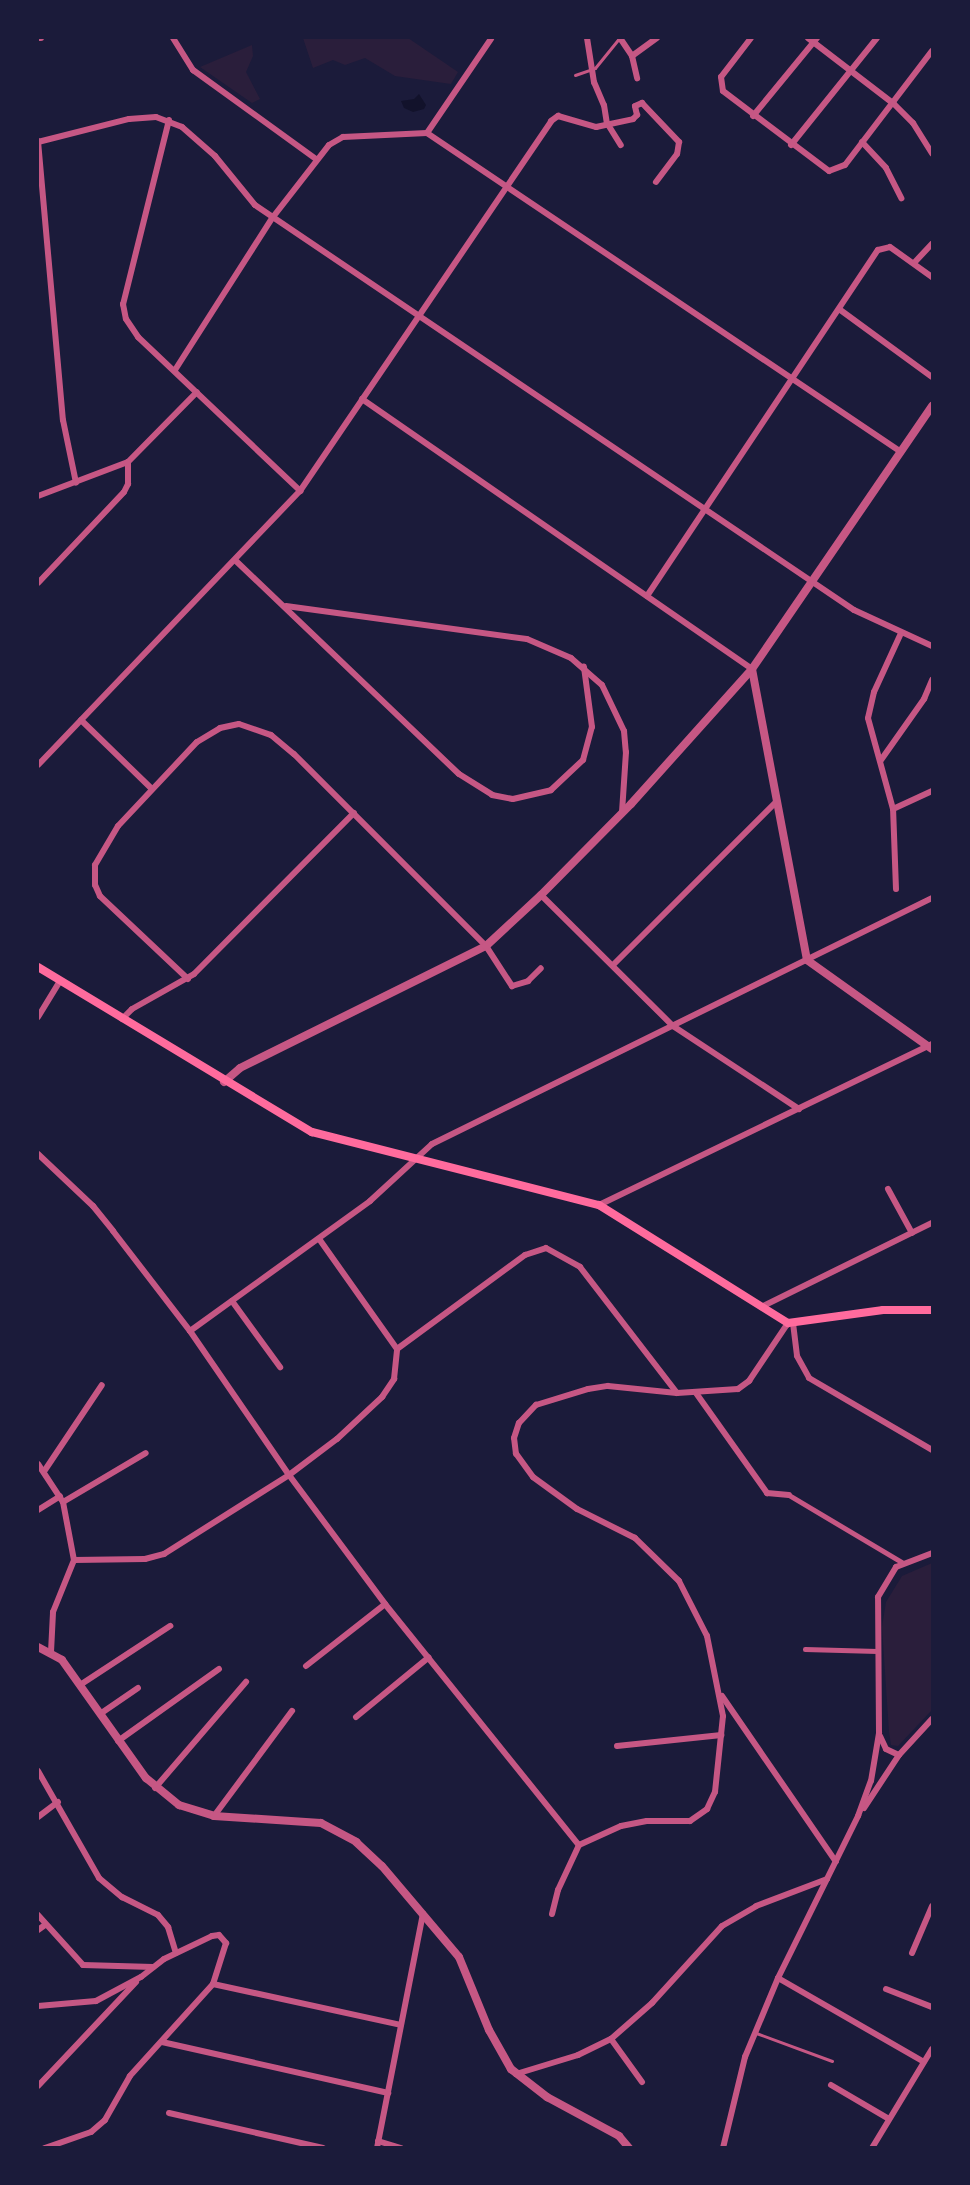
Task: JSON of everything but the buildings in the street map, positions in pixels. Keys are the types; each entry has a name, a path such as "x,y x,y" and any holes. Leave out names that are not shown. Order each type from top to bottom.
{"main road":[{"path":"38,967 224,1082 312,1132 599,1205 790,1323 883,1310 933,1310"}],"street":[{"path":"172,38 193,70 316,159"},
{"path":"587,38 590,70 604,105 607,123 621,145"},
{"path":"620,38 632,56 637,78"},
{"path":"632,56 657,38"},
{"path":"751,38 720,84 730,98 829,171 845,165 933,51"},
{"path":"808,38 816,40 894,104 913,123 933,153"},
{"path":"791,145 877,38"},
{"path":"427,133 491,39"},
{"path":"753,116 816,40"},
{"path":"926,60 933,66"},
{"path":"38,765 236,561 300,491 551,121 558,116 590,126 636,117 635,106 641,102 677,138 679,148 656,182"},
{"path":"76,483 63,420 38,142 129,119 168,120 201,142 240,191 273,217 418,318 854,610 931,645 933,635"},
{"path":"168,120 123,304 126,320 138,337 300,491"},
{"path":"175,370 273,217 316,159 342,137 427,133 794,377 901,452"},
{"path":"862,142 886,168 901,198"},
{"path":"914,263 933,244"},
{"path":"647,596 702,508 794,377 878,250 883,246 897,252 933,277"},
{"path":"839,309 933,376"},
{"path":"38,496 128,462 197,392"},
{"path":"362,399 752,669 807,960 932,1046"},
{"path":"224,1082 240,1068 486,946 541,895 622,813 752,669 933,406"},
{"path":"38,583 123,492 128,484 128,462"},
{"path":"236,561 286,606 459,774 492,795 513,799 551,790 583,760 592,727 584,667"},
{"path":"286,606 527,639 550,647 584,667 602,685 624,731 626,752 622,813"},
{"path":"896,889 893,809 882,760 868,718 874,692 901,633"},
{"path":"882,760 924,699 933,680"},
{"path":"81,720 152,789"},
{"path":"188,979 117,916 95,885 95,865 100,852 152,789 207,734 239,724 252,726 283,743 486,946 512,986 528,981 541,968"},
{"path":"893,809 933,791"},
{"path":"613,964 776,802"},
{"path":"122,1019 132,1009 188,979 354,813"},
{"path":"541,895 674,1026 799,1109"},
{"path":"190,1331 370,1201 412,1159 444,1137 933,898"},
{"path":"38,1017 60,981"},
{"path":"599,1205 932,1046"},
{"path":"38,1154 93,1206 190,1331 288,1475 385,1604 579,1845"},
{"path":"888,1189 912,1233"},
{"path":"761,1307 933,1222"},
{"path":"74,1560 145,1559 164,1554 288,1475 337,1439 382,1398 396,1373 397,1349 319,1239"},
{"path":"397,1349 525,1255 546,1248 580,1267 677,1393"},
{"path":"232,1301 280,1367"},
{"path":"552,1914 558,1890 579,1845 634,1822 690,1821 699,1816 715,1792 721,1736 720,1693 700,1617 666,1567 635,1538 555,1495 533,1477 516,1454 514,1438 524,1413 560,1396 608,1386 696,1393 744,1386 790,1323"},
{"path":"790,1323 797,1356 809,1378 933,1450"},
{"path":"45,1470 102,1385"},
{"path":"696,1393 767,1493 789,1496 902,1562"},
{"path":"38,1510 146,1453"},
{"path":"38,1464 45,1470 61,1499 74,1560 53,1612 51,1652"},
{"path":"723,2148 734,2092 778,1978 858,1816 871,1781 879,1733 878,1597 889,1575 902,1562 933,1553"},
{"path":"306,1666 385,1604"},
{"path":"80,1685 170,1626"},
{"path":"38,1647 51,1652 80,1685 118,1741 155,1788 179,1805 214,1816 298,1820 334,1827 382,1866 459,1957 489,2030 516,2074 547,2097 612,2131 629,2148"},
{"path":"805,1649 877,1650"},
{"path":"356,1717 429,1657"},
{"path":"118,1741 219,1669"},
{"path":"155,1788 246,1682"},
{"path":"100,1714 138,1688"},
{"path":"720,1693 836,1862"},
{"path":"214,1816 292,1711"},
{"path":"858,1816 899,1755 933,1719"},
{"path":"926,1726 933,1732"},
{"path":"879,1733 886,1749 899,1755"},
{"path":"617,1746 721,1736"},
{"path":"38,1771 58,1802 99,1878 116,1893 158,1915 168,1927 176,1953"},
{"path":"38,1817 58,1802"},
{"path":"516,2074 578,2055 611,2039 640,2016 722,1926 756,1906 827,1879"},
{"path":"912,1953 933,1905"},
{"path":"401,2148 377,2144 423,1912"},
{"path":"38,1915 83,1965 154,1967"},
{"path":"924,1924 933,1926"},
{"path":"38,1930 45,1925"},
{"path":"38,2086 141,1977 176,1953 215,1935 223,1939 226,1947 213,1984 130,2076 98,2128 45,2148"},
{"path":"38,2006 96,2001 141,1977"},
{"path":"778,1978 924,2062"},
{"path":"213,1984 401,2025"},
{"path":"886,1989 933,2007"},
{"path":"611,2039 642,2082"},
{"path":"162,2042 388,2094"},
{"path":"872,2148 933,2049"},
{"path":"831,2085 889,2119"},
{"path":"170,2113 323,2148"}],"lane":[{"path":"575,75 590,70 620,38"},
{"path":"756,2033 832,2061"}],"shaded area":[{"path":"303,38 408,38 458,72 451,84 395,76 365,58 345,65 333,60 313,68"},
{"path":"252,45 253,56 246,72 260,99 252,103 200,67"},
{"path":"419,94 426,105 424,109 413,112 404,108 401,101 414,99"},
{"path":"932,1563 932,1710 898,1746 891,1745 882,1627 886,1602 902,1576"}]}
